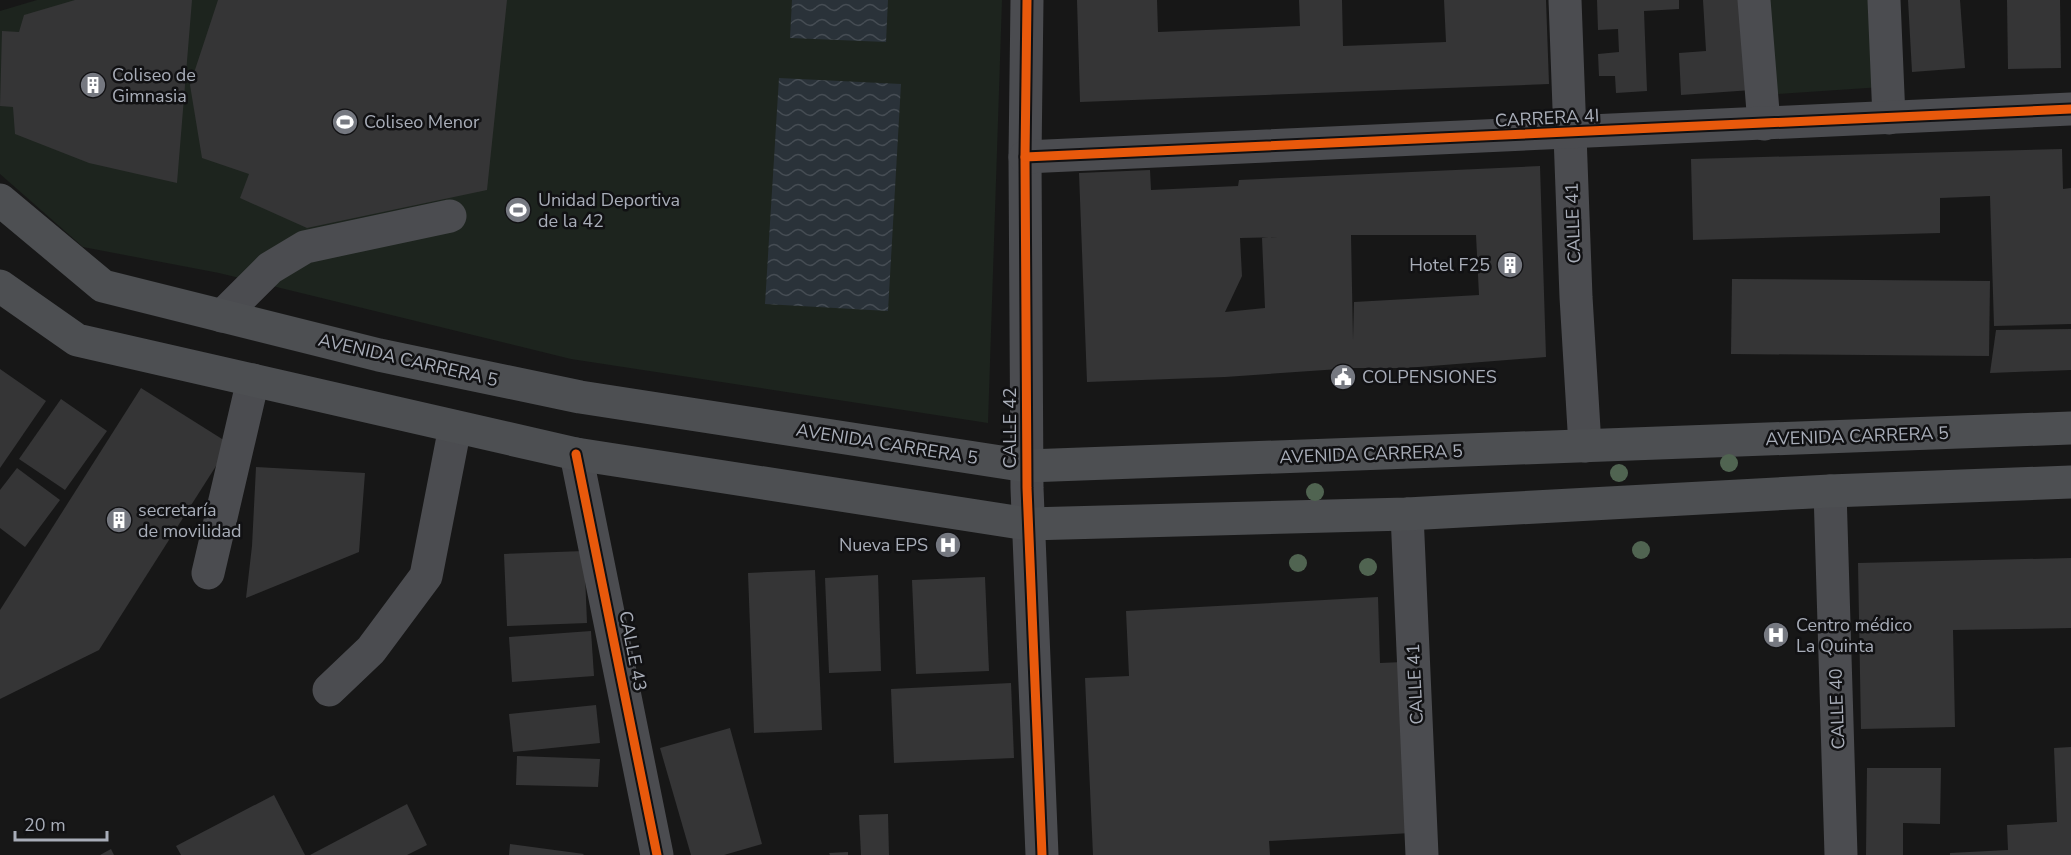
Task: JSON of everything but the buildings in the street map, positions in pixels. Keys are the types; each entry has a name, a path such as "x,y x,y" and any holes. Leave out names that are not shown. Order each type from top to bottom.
{"main road":[{"name":"AVENIDA CARRERA 5","path":"0,200 103,286 379,355 580,397 1027,466 2071,428"},
{"path":"0,286 77,340 576,454 1028,524 1407,513 1830,491 2071,482"}],"street":[{"name":"CALLE 42","path":"1027,0 1025,157 1028,524 1042,855"},
{"name":"CALLE 41","path":"1565,0 1576,297 1585,446"},
{"path":"1754,0 1764,124"},
{"path":"1884,0 1889,118"},
{"name":"CARRERA 4I","path":"1025,157 2071,109"},
{"path":"222,316 270,268 305,247 450,216"},
{"path":"208,573 253,380"},
{"path":"330,690 370,650 426,576 455,427"},
{"name":"CALLE 43","path":"576,454 657,855"},
{"name":"CALLE 40","path":"1830,491 1841,855"},
{"name":"CALLE 41","path":"1407,513 1422,855"}],"shaded area":[{"name":"Unidad Deportiva de la 42","path":"37,0 1002,0 988,423 571,359 219,273 83,247 0,174 0,11"},
{"path":"1757,0 1877,0 1882,87 1763,95"}],"water":[{"path":"792,0 888,0 886,42 790,38"},
{"path":"779,78 901,84 888,311 765,304"}],"cycle path":[{"path":"1027,0 1025,157 1027,488 1042,855"},
{"path":"1025,157 2071,109"},
{"path":"576,454 657,855"}],"place":[{"name":"Coliseo de Gimnasia","path":"93,85"},
{"name":"Coliseo Menor","path":"345,122"},
{"name":"Unidad Deportiva de la 42","path":"518,210"},
{"name":"Hotel F25","path":"1510,265"},
{"name":"COLPENSIONES","path":"1343,377"},
{"name":"secretaría de movilidad","path":"119,520"},
{"name":"Nueva EPS","path":"948,545"},
{"name":"Centro médico La Quinta","path":"1776,635"}]}
